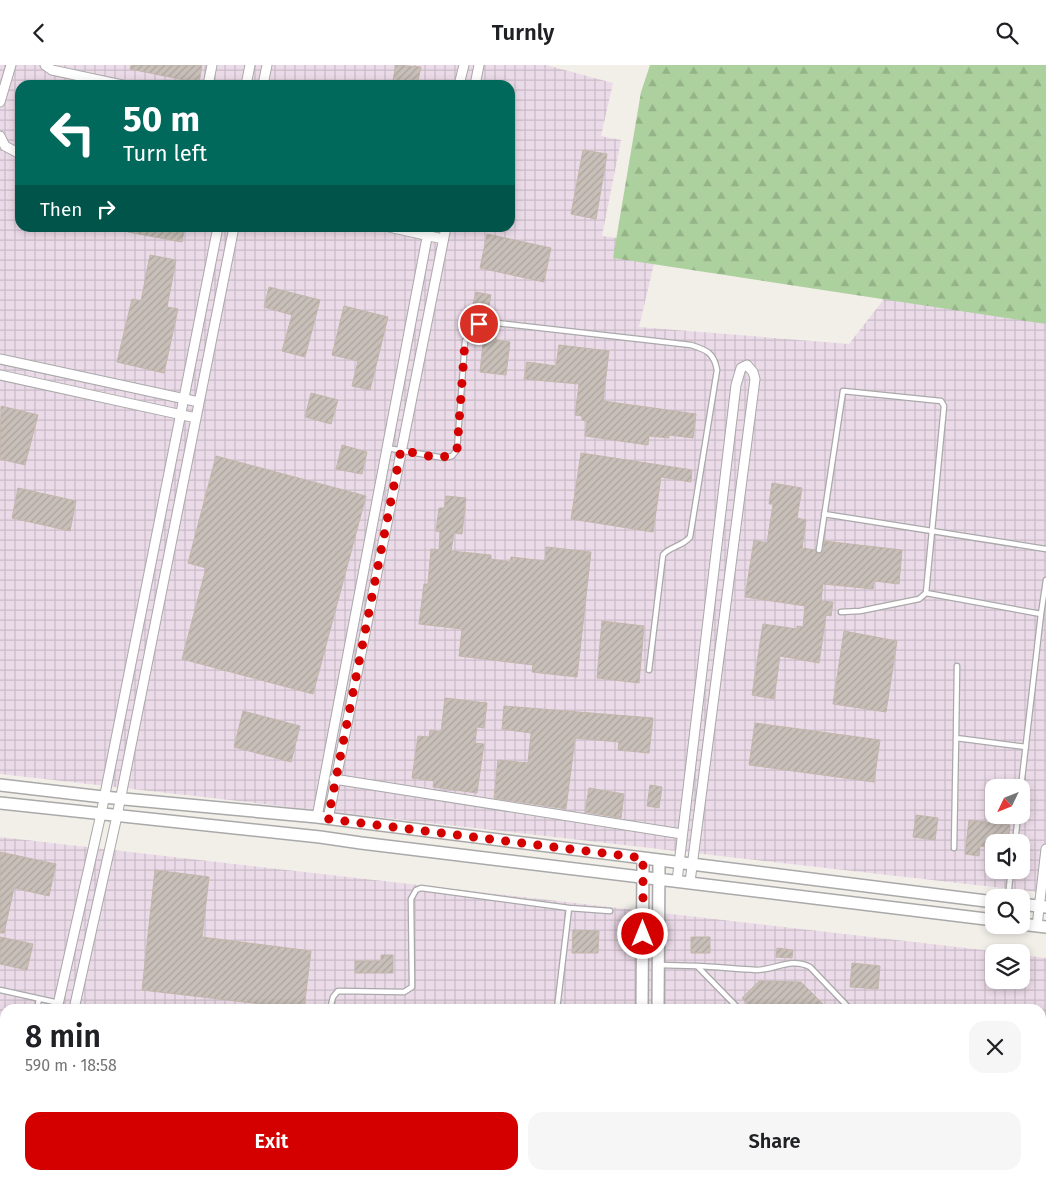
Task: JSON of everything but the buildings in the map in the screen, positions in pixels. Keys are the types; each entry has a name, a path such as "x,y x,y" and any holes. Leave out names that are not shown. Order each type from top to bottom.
{"street":[{"path":"0,102 11,65"},
{"path":"45,65 52,70 99,80"},
{"path":"209,80 212,65"},
{"path":"247,80 250,65"},
{"path":"263,80 266,65"},
{"path":"460,80 464,65"},
{"path":"476,80 479,65"},
{"path":"0,136 5,147 15,152"},
{"path":"58,1004 101,813 217,232"},
{"path":"75,1004 117,816 233,232"},
{"path":"322,817 387,448 428,232 443,239"},
{"path":"322,817 334,779 445,232"},
{"path":"0,359 199,402"},
{"path":"677,881 736,385 742,368 747,365 753,372 754,388 690,882"},
{"path":"0,375 196,418"},
{"path":"334,779 682,834"},
{"path":"0,785 120,799 322,817 659,860 692,862 985,901"},
{"path":"0,803 320,837 985,919"},
{"path":"1041,926 1046,849"},
{"path":"642,1004 643,858"},
{"path":"658,1004 659,860"}],"lane":[{"path":"387,448 444,458 452,456 457,450 465,341 471,331 479,324 488,322 691,345 708,351 715,358 717,370 690,537 686,543 667,550 663,555 649,670"},
{"path":"819,550 843,391 939,400 944,406 926,593 919,599 860,611 842,612"},
{"path":"824,513 1046,549"},
{"path":"1022,779 1046,580"},
{"path":"926,593 1041,614"},
{"path":"954,848 957,666"},
{"path":"956,737 1026,747"},
{"path":"331,1004 332,997 338,991 346,989 399,993 408,991 412,987 412,899 416,890 421,888 569,908 610,911"},
{"path":"559,1004 569,908"},
{"path":"658,965 758,970 786,963 805,965 810,967 845,1004"},
{"path":"697,966 734,1004"},
{"path":"0,991 39,999 53,1004"},
{"path":"38,1004 39,999"}],"shaded area":[{"path":"0,65 546,65 613,83 601,136 621,140 602,236 659,243 639,327 849,344 937,231 1046,239 1046,893 1030,891 1030,889 1011,889 0,774"},
{"path":"0,837 985,950 985,989 1030,989 1030,956 1046,958 1046,1004 0,1004"}],"green space":[{"path":"650,65 1046,65 1046,324 613,258 641,92"}],"route":[{"path":"479,324 471,331 465,341 457,450 452,456 444,458 401,450 334,779 328,819 643,858 643,934"}]}
